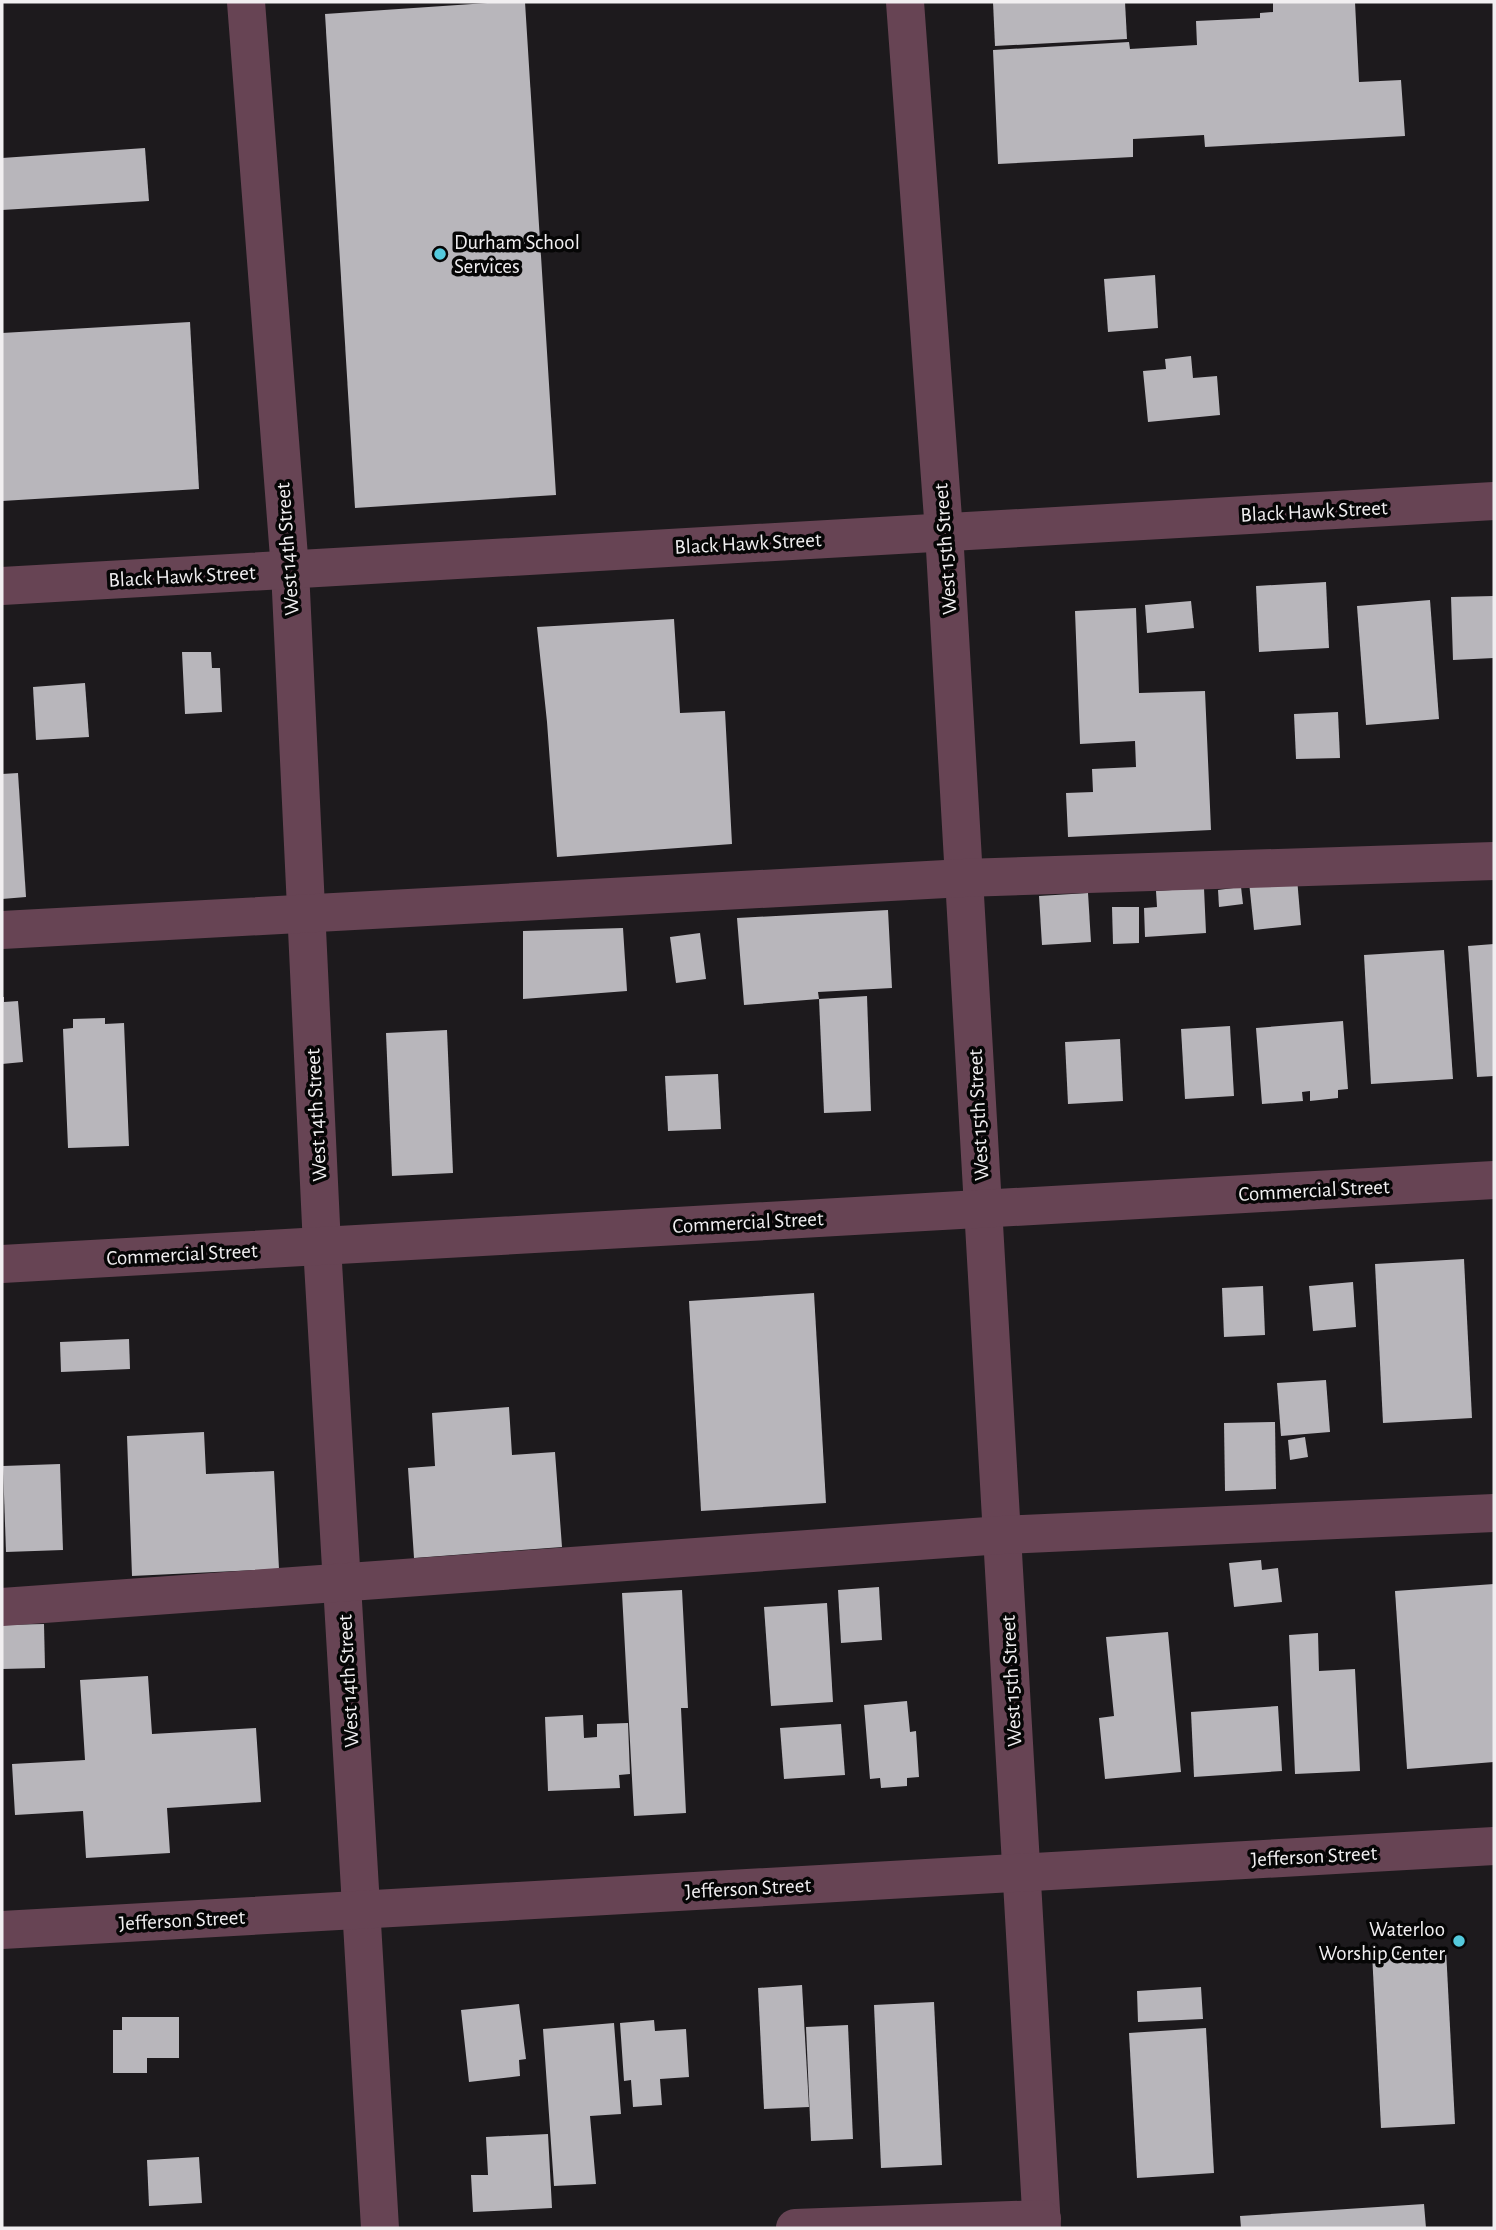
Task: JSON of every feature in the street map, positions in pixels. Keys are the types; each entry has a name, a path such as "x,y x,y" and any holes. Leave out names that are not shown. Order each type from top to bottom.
{"street":[{"name":"West 14th Street","path":"246,2 290,569 323,1246 380,2228"},
{"name":"West 15th Street","path":"905,2 944,532 1042,2224"},
{"name":"Black Hawk Street","path":"2,586 1494,501"},
{"path":"2,930 964,878 1494,861"},
{"name":"Commercial Street","path":"2,1264 1494,1180"},
{"path":"2,1607 1002,1535 1494,1513"},
{"name":"Jefferson Street","path":"2,1930 1494,1846"},
{"path":"795,2228 1042,2224"}],"building":[{"name":"Durham School Services","path":"525,2 556,495 355,508 325,14"},
{"path":"993,2 1125,2 1127,39 995,46"},
{"path":"1273,2 1355,2 1359,82 1401,80 1405,136 1205,147 1204,135 1133,139 1133,157 998,164 993,50 1129,42 1130,49 1197,45 1196,21 1260,18 1260,13 1273,12"},
{"path":"145,148 149,201 2,210 2,158"},
{"path":"1155,275 1158,328 1108,332 1104,279"},
{"path":"190,322 199,489 2,501 2,333"},
{"path":"1191,356 1193,378 1217,376 1220,415 1148,422 1143,371 1166,369 1165,359"},
{"path":"1326,582 1329,648 1259,652 1256,586"},
{"path":"1494,596 1494,658 1453,660 1451,597"},
{"path":"1430,600 1439,719 1366,725 1357,606"},
{"path":"1191,601 1194,628 1147,633 1145,605"},
{"path":"1136,608 1139,693 1205,691 1211,830 1068,837 1066,793 1093,792 1092,769 1136,767 1135,741 1080,744 1075,611"},
{"path":"674,619 680,713 725,711 732,844 557,857 537,627"},
{"path":"182,652 211,652 212,668 220,668 222,712 185,714"},
{"path":"85,683 89,737 36,740 33,687"},
{"path":"1338,712 1340,758 1296,759 1294,714"},
{"path":"18,773 26,897 2,899 2,774"},
{"path":"1297,878 1301,925 1254,930 1249,882"},
{"path":"1241,887 1243,904 1219,907 1218,890"},
{"path":"1204,888 1206,933 1145,937 1144,908 1157,907 1156,891"},
{"path":"1088,893 1091,942 1042,945 1039,896"},
{"path":"1112,907 1139,907 1139,943 1113,944"},
{"path":"888,910 892,988 818,992 819,999 744,1005 737,918"},
{"path":"623,928 627,991 523,999 523,931"},
{"path":"700,933 706,979 676,983 670,937"},
{"path":"1494,944 1494,1076 1477,1077 1468,946"},
{"path":"1444,950 1453,1079 1371,1084 1364,955"},
{"path":"867,996 871,1111 824,1113 819,999"},
{"path":"2,997 4,1002 18,1001 23,1062 2,1064"},
{"path":"105,1018 105,1024 124,1023 129,1146 68,1148 63,1029 73,1028 73,1019"},
{"path":"1343,1021 1348,1089 1338,1090 1338,1098 1310,1101 1310,1091 1302,1092 1303,1101 1262,1104 1256,1028"},
{"path":"1230,1026 1234,1096 1185,1099 1181,1029"},
{"path":"447,1030 453,1173 392,1176 386,1033"},
{"path":"1120,1039 1123,1101 1068,1104 1065,1042"},
{"path":"718,1074 721,1129 668,1131 665,1076"},
{"path":"1464,1259 1472,1418 1383,1423 1375,1264"},
{"path":"1353,1282 1356,1327 1313,1331 1309,1286"},
{"path":"1263,1286 1265,1335 1224,1337 1222,1288"},
{"path":"814,1293 826,1503 701,1511 689,1301"},
{"path":"129,1339 130,1369 61,1372 60,1342"},
{"path":"1326,1380 1330,1432 1281,1436 1277,1383"},
{"path":"509,1407 512,1455 555,1452 562,1547 414,1558 408,1468 435,1466 432,1413"},
{"path":"1275,1422 1276,1489 1225,1491 1224,1423"},
{"path":"204,1432 206,1474 274,1471 279,1569 132,1576 127,1436"},
{"path":"1305,1437 1308,1457 1290,1460 1288,1440"},
{"path":"60,1464 63,1550 6,1552 3,1466"},
{"path":"1261,1560 1262,1570 1278,1568 1282,1602 1234,1607 1229,1563"},
{"path":"1494,1584 1494,1762 1407,1769 1395,1591"},
{"path":"879,1587 882,1640 841,1643 838,1590"},
{"path":"682,1590 688,1708 681,1708 686,1813 634,1816 622,1593"},
{"path":"827,1603 833,1702 771,1706 764,1607"},
{"path":"44,1624 45,1668 2,1669 2,1625"},
{"path":"1168,1632 1181,1772 1105,1779 1099,1718 1114,1716 1106,1637"},
{"path":"1318,1633 1319,1671 1355,1669 1360,1771 1295,1774 1289,1635"},
{"path":"148,1676 152,1734 256,1728 261,1802 167,1808 170,1853 86,1858 83,1811 15,1815 12,1764 85,1760 80,1680"},
{"path":"907,1701 910,1732 916,1731 919,1777 907,1778 907,1786 881,1788 880,1778 870,1779 864,1705"},
{"path":"1278,1706 1282,1771 1194,1777 1191,1712"},
{"path":"583,1715 584,1738 597,1737 597,1724 628,1723 630,1774 619,1775 620,1788 548,1791 545,1717"},
{"path":"841,1724 845,1775 784,1779 780,1728"},
{"path":"1446,1949 1455,2124 1381,2128 1372,1953"},
{"path":"802,1985 809,2107 764,2109 758,1988"},
{"path":"1201,1987 1203,2019 1138,2022 1137,1991"},
{"path":"934,2002 942,2165 881,2168 874,2005"},
{"path":"519,2004 526,2059 519,2060 520,2076 469,2082 461,2010"},
{"path":"122,2017 179,2017 179,2058 147,2058 147,2073 113,2073 113,2030 122,2030"},
{"path":"654,2020 655,2031 686,2029 689,2077 660,2079 662,2105 633,2107 631,2080 624,2081 620,2023"},
{"path":"614,2023 621,2114 590,2116 596,2184 554,2186 543,2029"},
{"path":"848,2025 853,2139 811,2141 806,2027"},
{"path":"1206,2028 1214,2173 1137,2178 1129,2033"},
{"path":"548,2134 552,2208 473,2212 471,2175 488,2175 486,2137"},
{"path":"199,2157 202,2203 149,2206 147,2160"},
{"path":"1424,2204 1426,2228 1241,2228 1240,2216"}],"place":[{"name":"Durham School Services","path":"440,254"},
{"name":"Waterloo Worship Center","path":"1459,1941"}]}
